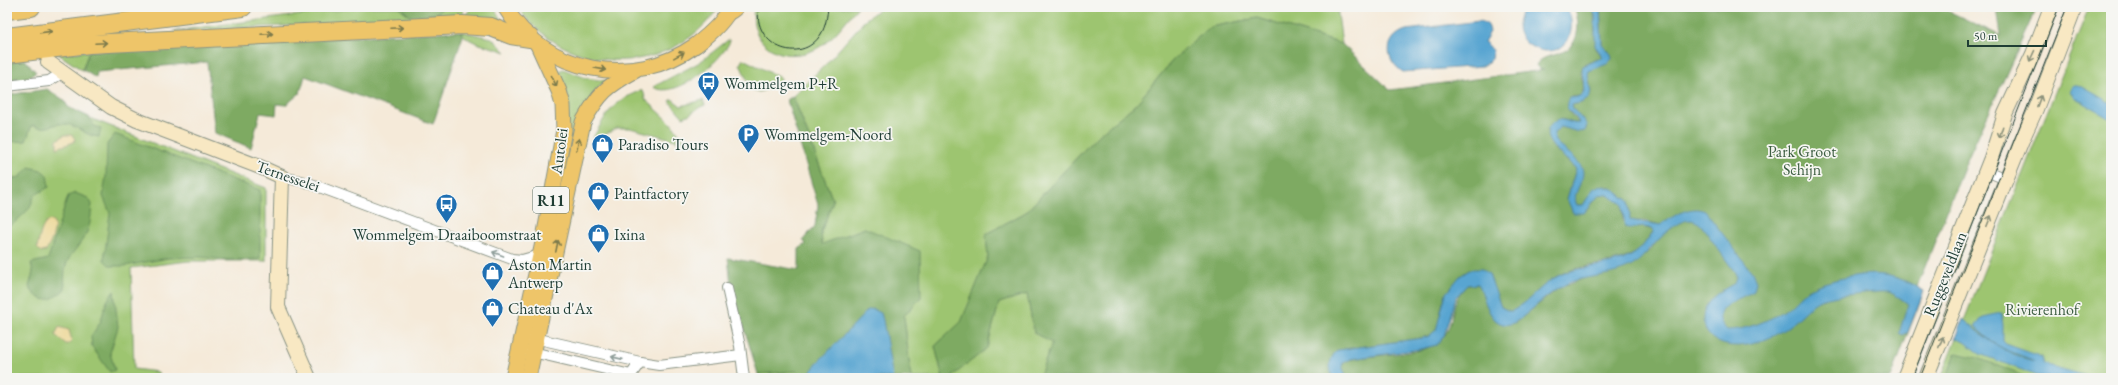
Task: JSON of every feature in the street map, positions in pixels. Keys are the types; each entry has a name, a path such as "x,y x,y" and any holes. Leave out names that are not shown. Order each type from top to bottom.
{"highway":[{"path":"7,37 243,7"},
{"path":"7,54 97,43 462,24 491,28 534,41"}],"main road":[{"name":"Autolei","path":"505,7 517,24 534,41 557,56 580,66 605,71 636,70 658,65 688,50 710,33 731,8"},
{"name":"Autolei","path":"528,378 528,344 540,255 562,146 564,122 563,105 559,91 534,41"},
{"name":"Autolei","path":"513,378 528,344 583,122 594,102 604,90 636,70"}],"street":[{"name":"Ruggeveldlaan","path":"1904,378 1986,171 2007,110 2033,54 2051,7"},
{"name":"Ruggeveldlaan","path":"1926,378 2006,179 2034,114 2075,7"},
{"name":"Ternesselei","path":"48,62 111,107 137,120 260,167 282,178 306,182 512,259 530,258 540,255"},
{"path":"7,86 49,82 62,73"},
{"path":"1986,171 2006,179"},
{"path":"282,178 278,307 309,378"},
{"path":"727,288 741,355 744,378"},
{"path":"528,344 631,377 640,362"},
{"path":"528,344 658,365 741,355"}],"green space":[{"path":"362,7 399,7 415,20 173,31"},
{"path":"399,7 443,7 432,19 415,20"},
{"path":"443,7 462,7 464,16 432,19"},
{"path":"472,7 494,7 502,22 464,17"},
{"path":"518,7 719,7 704,25 686,40 667,51 646,57 624,60 602,59 579,54 558,44 536,28"},
{"path":"754,7 858,7 827,42 814,50 802,54 790,55 779,53 769,48 762,41 756,32"},
{"path":"882,7 1337,7 1342,44 1257,18 1210,27 1173,60 1136,104 1098,135 1026,212 986,234 988,257 961,323 935,346 943,378 911,378 904,316 921,297 865,228 822,245 821,232 833,201 793,96 826,64 866,19"},
{"path":"1574,7 1591,7 1594,12 1596,49 1603,57 1585,64 1583,67 1581,76 1583,90 1580,96 1571,97 1569,112 1579,123 1573,123 1561,119 1554,122 1552,147 1576,169 1567,199 1587,210 1599,195 1606,194 1622,204 1623,222 1654,230 1644,245 1637,252 1619,260 1570,270 1561,274 1548,282 1513,311 1509,311 1501,307 1471,269 1459,279 1446,296 1442,304 1436,330 1433,334 1422,338 1338,350 1332,376 1333,378 1039,378 1052,343 1034,333 1027,294 999,303 987,348 950,378 943,378 935,346 961,322 988,257 986,234 1026,212 1098,135 1136,104 1173,60 1210,27 1257,18 1342,44 1390,90 1544,70 1539,69 1536,65 1539,61 1566,50 1574,41 1578,30 1578,24"},
{"name":"Park Groot Schijn","path":"1600,7 1940,7 2001,36 1997,7 2037,7 1968,158 1917,287 1924,291 1891,378 1347,378 1342,366 1346,361 1357,358 1399,354 1427,348 1438,343 1448,329 1458,296 1467,285 1478,284 1490,312 1499,322 1506,324 1516,322 1558,289 1650,251 1661,236 1660,225 1646,221 1632,221 1629,217 1629,201 1613,189 1605,186 1583,205 1577,205 1575,196 1582,177 1581,168 1573,157 1555,141 1554,133 1560,127 1583,132 1587,128 1584,122 1574,111 1572,105 1584,102 1591,92 1588,72 1609,51 1602,44"},
{"name":"Rivierenhof","path":"2089,7 2111,7 2111,378 1941,378"},
{"path":"460,31 492,38 506,52 475,42 464,36"},
{"path":"460,31 463,36 433,124 305,76 300,93 286,105 277,104 276,115 260,113 251,148 215,133 207,62 97,72 96,78 83,70 89,51"},
{"path":"728,40 730,41 718,59 697,77 673,89 662,90 653,87 700,62"},
{"path":"89,51 82,70 58,54"},
{"path":"743,59 781,78 780,85 759,92 751,89 740,64"},
{"path":"7,60 25,60 36,72 28,78 7,81"},
{"path":"563,69 586,78 607,81 600,85 549,236 568,99 560,71"},
{"path":"47,89 64,100 68,107 89,117 94,126 101,128 99,137 90,135 66,124 57,124 42,128 32,125 26,141 7,142 7,95"},
{"path":"641,90 644,93 645,99 669,121 687,143 630,128 617,128 596,140 593,138 607,114 617,104 623,99"},
{"path":"793,96 833,201 821,232 822,244 865,228 920,251 921,297 904,316 911,378 803,378 796,371 758,374 731,285 728,258 799,270 799,249 806,244 803,240 815,226 818,205 787,100"},
{"path":"42,99 266,188 266,261 188,261 131,268 134,369 158,372 159,378 7,378 7,103"},
{"path":"672,99 681,106 703,100 705,105 683,117 669,101"},
{"path":"115,134 260,190 260,259 229,260 200,257 169,258 125,266 110,266 104,260 110,213 103,196 106,176 107,144"},
{"path":"29,167 41,170 47,175 49,187 35,195 29,209 13,224 7,226 7,180 20,177"},
{"path":"75,193 88,198 92,204 88,229 82,241 67,263 65,269 65,289 51,299 42,299 33,293 29,287 33,272 31,263 48,259 68,196"},
{"path":"114,291 118,327 110,353 115,370 110,372 92,347 91,336 100,323 107,301"},
{"path":"1027,294 1034,333 1052,343 1039,378 950,378 987,348 999,303"},
{"path":"1956,353 1978,358 2028,378 1946,378"},
{"path":"796,371 803,378 758,378 758,374"}],"sand":[{"path":"64,135 72,135 75,139 74,142 57,148 57,140"},
{"path":"50,220 54,223 53,237 46,251 41,252 37,248 41,232 44,225"},
{"path":"59,327 69,330 72,341 69,344 66,344 55,335"}],"water":[{"path":"1525,7 1565,7 1571,17 1571,30 1566,42 1558,49 1547,51 1535,48 1525,42 1519,33 1518,21"},
{"path":"1591,7 1600,7 1602,44 1611,54 1612,59 1607,64 1589,71 1588,78 1590,95 1583,102 1572,105 1573,109 1587,125 1585,131 1579,132 1560,127 1554,133 1555,141 1577,160 1582,168 1582,178 1575,200 1577,205 1583,205 1593,189 1600,185 1613,189 1629,201 1630,219 1635,221 1660,225 1687,210 1699,209 1705,211 1752,272 1756,282 1754,291 1733,301 1722,310 1720,316 1721,322 1727,330 1749,327 1772,318 1788,308 1811,288 1851,276 1873,274 1903,280 1924,291 1908,332 1903,335 1899,333 1908,304 1890,293 1873,292 1841,296 1818,301 1809,307 1786,328 1759,342 1737,346 1718,342 1706,331 1703,320 1704,313 1713,297 1735,283 1737,277 1701,225 1692,220 1683,221 1674,226 1664,234 1639,261 1632,266 1611,274 1581,279 1568,283 1551,293 1522,318 1511,324 1503,324 1494,318 1485,303 1478,284 1467,285 1456,297 1444,336 1437,345 1421,349 1351,359 1343,363 1342,366 1347,378 1333,378 1330,370 1330,363 1331,359 1338,350 1429,336 1436,330 1446,293 1460,276 1471,269 1482,269 1489,274 1501,307 1512,311 1524,303 1552,279 1558,276 1578,269 1611,263 1631,256 1641,248 1654,231 1644,227 1625,227 1622,204 1606,194 1599,195 1584,213 1573,213 1567,199 1576,169 1553,146 1547,133 1550,126 1557,120 1579,123 1568,109 1567,102 1569,98 1578,97 1584,91 1582,74 1583,66 1603,57 1595,46 1595,15"},
{"path":"1479,21 1485,23 1489,27 1490,32 1484,42 1490,47 1493,54 1492,59 1483,66 1403,72 1392,61 1389,49 1390,43 1399,33 1406,30"},
{"path":"2073,85 2079,85 2111,103 2111,119 2074,97 2070,91"},
{"path":"873,309 881,313 893,378 812,378 811,371 818,362 868,310"},
{"path":"2001,313 2003,324 2003,341 2006,344 2042,357 2044,364 2094,378 2043,378 1980,354 1956,338 1963,319 1990,340 1975,327 1983,317","holes":["2006,350 2035,361 2015,355"]}],"tram line":[{"path":"759,7 759,20 762,32 770,41 780,47 790,50 802,49 812,44 821,34 827,17 828,7"},
{"path":"1912,378 2059,7"},
{"path":"1920,378 2067,7"}],"place":[{"name":"Wommelgem P+R","path":"709,102"},
{"name":"Wommelgem-Noord","path":"749,154"},
{"name":"Paradiso Tours","path":"602,164"},
{"name":"Paintfactory","path":"599,212"},
{"name":"Wommelgem Draaiboomstraat","path":"447,224"},
{"name":"Ixina","path":"598,254"},
{"name":"Aston Martin Antwerp","path":"492,292"},
{"name":"Chateau d'Ax","path":"492,328"}]}
